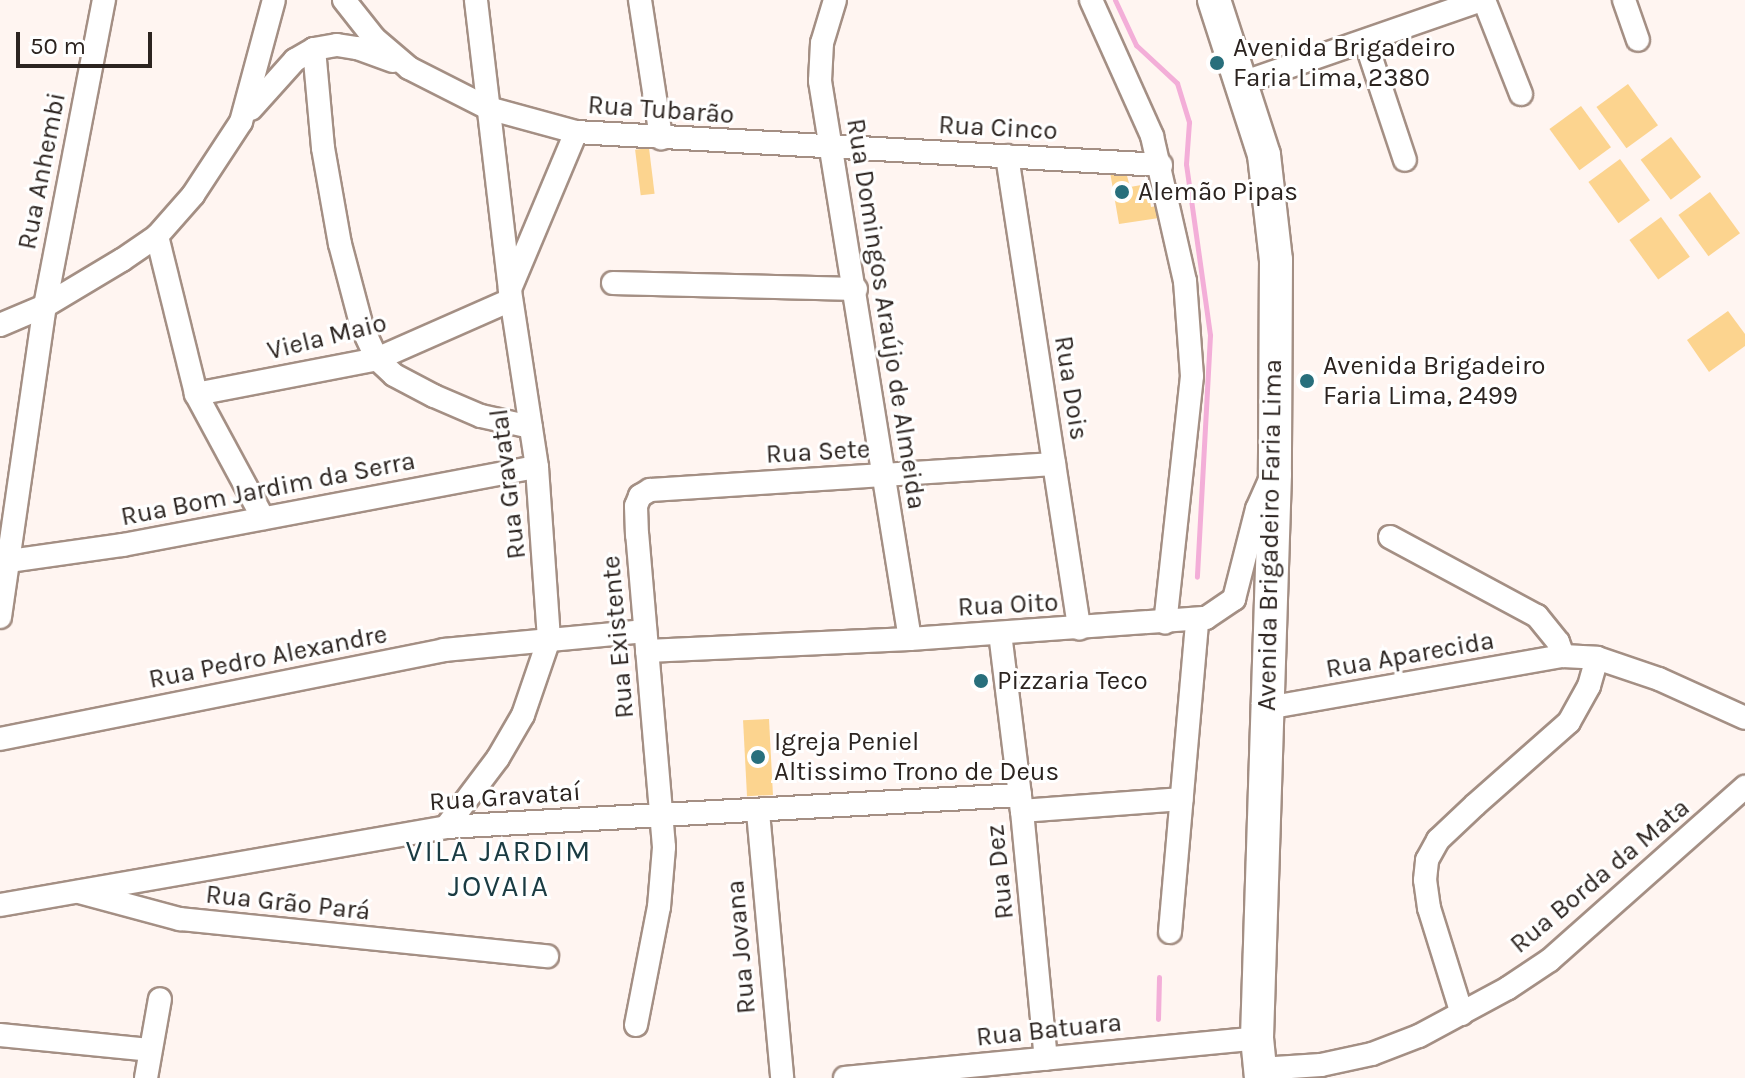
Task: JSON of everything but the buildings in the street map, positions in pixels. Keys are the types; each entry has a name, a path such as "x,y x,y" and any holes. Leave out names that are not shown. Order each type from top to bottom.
{"main road":[{"name":"Avenida Brigadeiro Faria Lima","path":"1214,0 1264,155 1276,260 1275,474 1260,1061"}],"street":[{"name":"Rua Anhembi","path":"0,617 45,306 104,0"},
{"path":"241,122 274,0"},
{"path":"344,0 374,38 409,68"},
{"name":"Rua Gravatal","path":"446,827 498,758 523,715 549,639 537,467 510,295 476,0"},
{"path":"640,0 661,138"},
{"name":"Rua Domingos Araújo de Almeida","path":"835,0 822,43 820,81 856,289 882,477 910,639"},
{"path":"1091,0 1132,85 1161,165 1185,281 1192,376 1165,623"},
{"path":"1239,84 1366,43 1483,0 1521,94"},
{"path":"1624,0 1638,40"},
{"path":"1366,43 1405,160"},
{"path":"0,325 45,306 157,236 202,183 241,122 295,60 314,49 337,45 357,48 409,68"},
{"path":"314,49 319,119 340,244 362,327 377,359 394,375 434,396 481,416 531,427"},
{"name":"Rua Tubarão","path":"409,68 488,108 576,132 832,147"},
{"path":"510,295 576,132"},
{"name":"Rua Cinco","path":"832,147 1161,165"},
{"name":"Rua Dois","path":"1007,156 1079,629"},
{"path":"157,236 196,394 263,518"},
{"path":"613,283 856,289"},
{"name":"Viela Maio","path":"196,394 377,359 510,295"},
{"name":"Rua Sete","path":"680,488 1054,464"},
{"name":"Rua Bom Jardim da Serra","path":"9,561 123,545 537,467"},
{"name":"Rua Oito","path":"549,639 910,639 1197,621 1220,612 1234,599 1257,509 1265,487 1275,474"},
{"name":"Rua Existente","path":"636,1025 663,877 663,816 636,506 640,496 650,490 680,488"},
{"path":"1390,537 1537,616 1558,642 1563,656"},
{"path":"1170,932 1197,621"},
{"name":"Rua Dez","path":"1000,633 1021,803 1046,1059"},
{"name":"Rua Pedro Alexandre","path":"0,739 444,650 549,639"},
{"name":"Rua Aparecida","path":"1267,708 1563,656 1597,658 1659,679 1745,718"},
{"path":"1462,1014 1429,908 1425,880 1427,860 1438,840 1569,722 1589,686 1597,658"},
{"name":"Rua Borda da Mata","path":"1260,1061 1321,1065 1372,1054 1419,1036 1462,1014 1550,960 1745,787"},
{"name":"Rua Gravataí","path":"0,905 446,827 758,812 1182,799"},
{"name":"Rua Jovana","path":"758,812 768,951 782,1078"},
{"name":"Rua Grão Pará","path":"74,890 180,919 547,956"},
{"path":"146,1078 160,999"},
{"path":"0,1035 149,1050"},
{"name":"Rua Batuara","path":"845,1078 1046,1059 1260,1061"}],"waterway":[{"path":"1115,0 1136,45 1177,83 1189,122 1186,164 1210,335 1197,577"},
{"path":"1158,1019 1159,977"}],"place":[{"name":"Avenida Brigadeiro Faria Lima, 2380","path":"1217,63"},
{"name":"Alemão Pipas","path":"1122,192"},
{"name":"Avenida Brigadeiro Faria Lima, 2499","path":"1307,381"},
{"name":"Pizzaria Teco","path":"981,681"},
{"name":"Igreja Peniel Altissimo Trono de Deus","path":"758,757"}],"district":[{"name":"VILA JARDIM JOVAIA","path":"499,868"}]}
